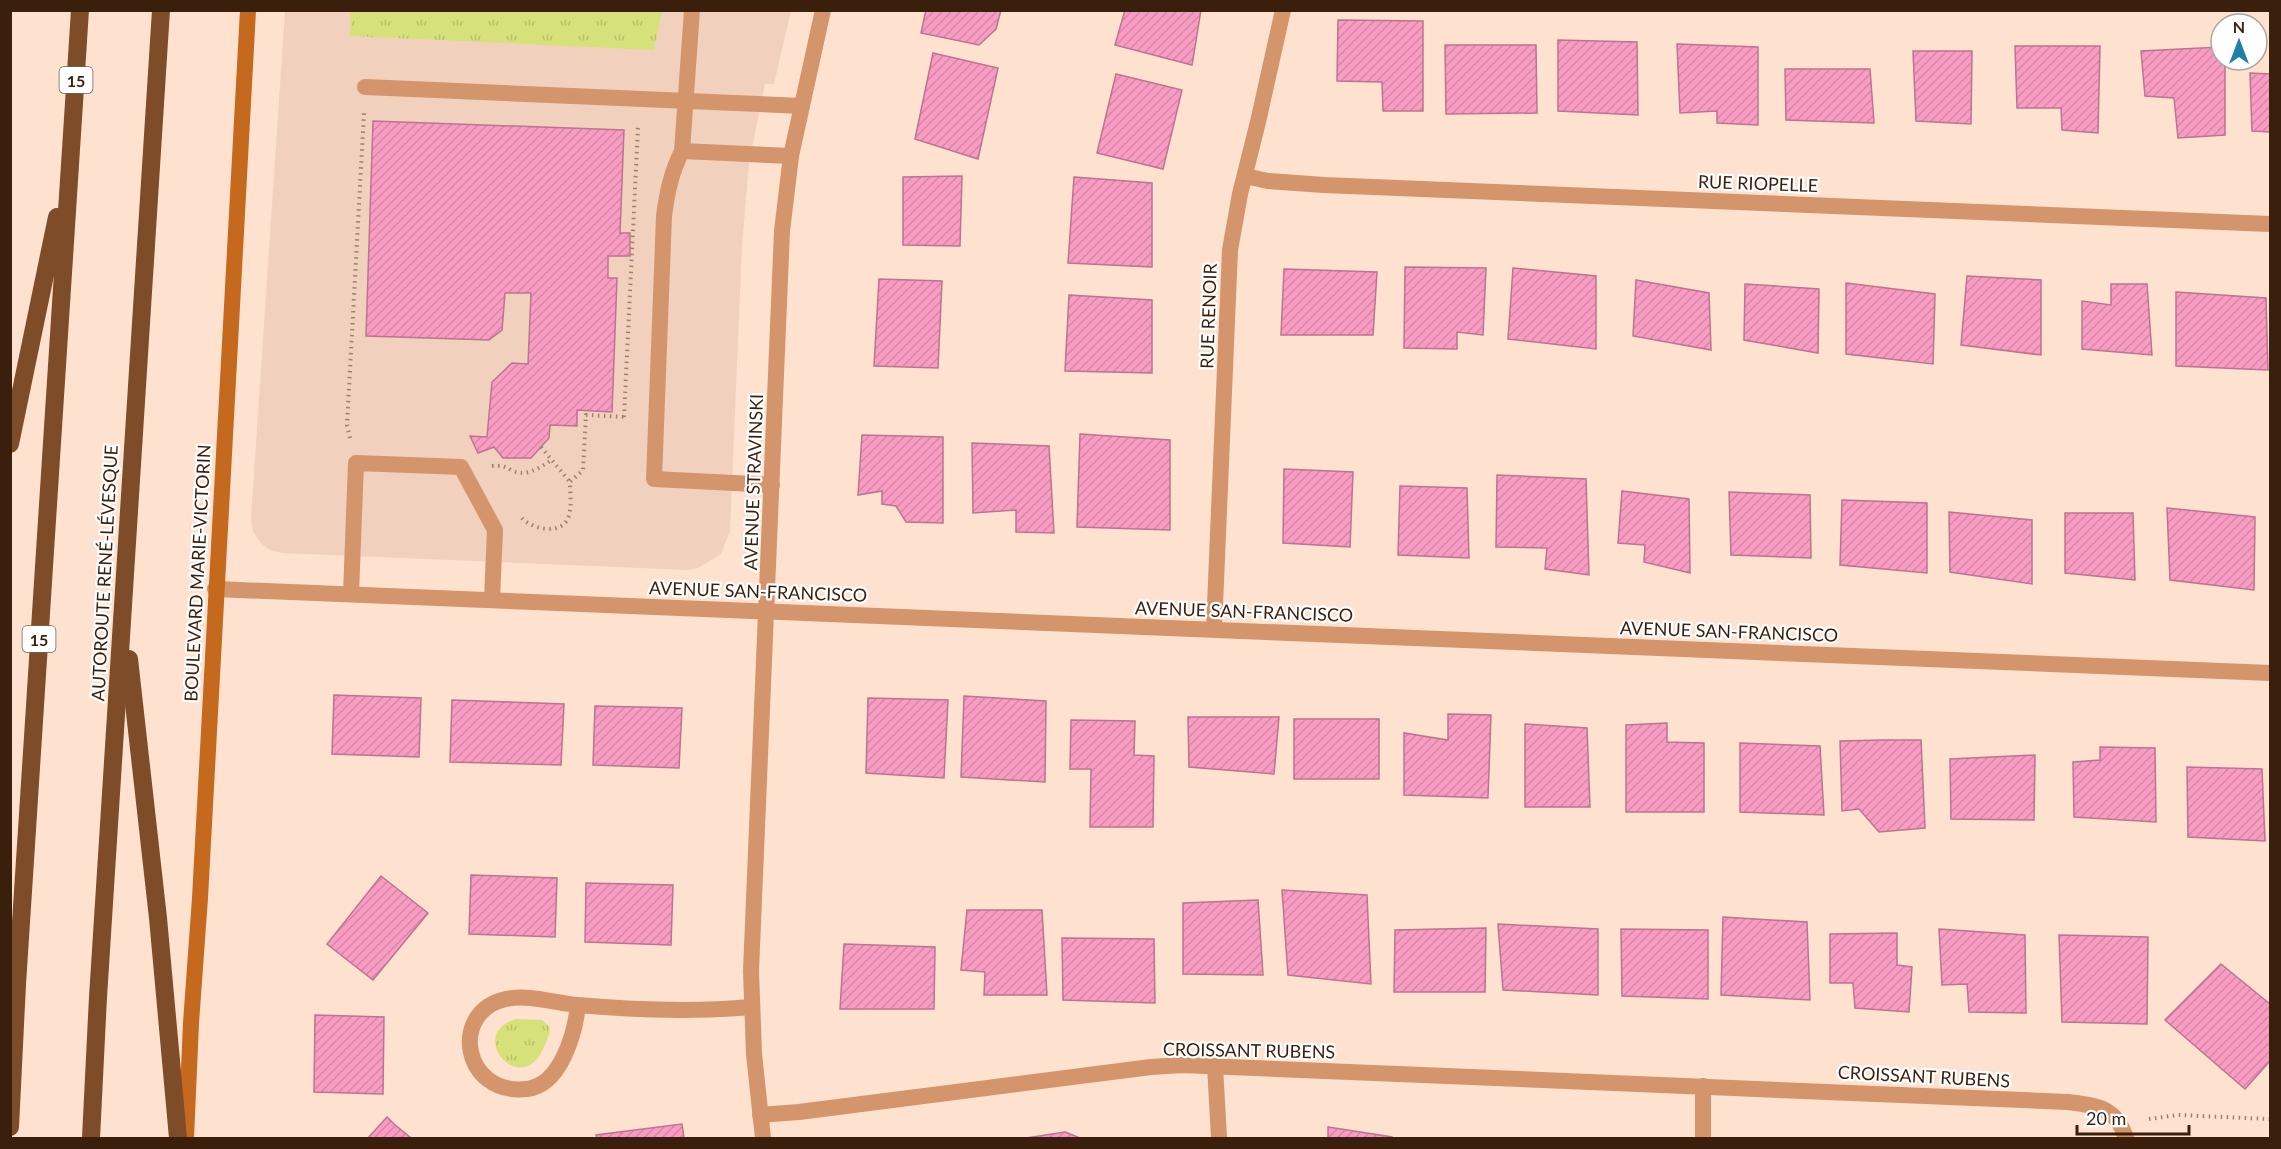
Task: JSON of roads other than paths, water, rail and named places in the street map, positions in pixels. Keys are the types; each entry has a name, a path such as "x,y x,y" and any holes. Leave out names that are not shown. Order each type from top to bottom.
{"highway":[{"name":"15","path":"10,1127 17,984 80,10"},
{"name":"AUTOROUTE RENÉ-LÉVESQUE","path":"91,1138 161,10"},
{"path":"10,444 71,150"},
{"path":"123,607 158,918 178,1138"}],"main road":[{"name":"BOULEVARD MARIE-VICTORIN","path":"186,1138 248,10"}],"street":[{"path":"692,10 681,152 673,169 664,216 654,479 772,485"},
{"name":"AVENUE STRAVINSKI","path":"763,1138 752,1007 782,231 791,156 823,10"},
{"name":"RUE RENOIR","path":"1214,629 1230,250 1235,214 1283,10"},
{"path":"365,87 802,106"},
{"path":"681,152 791,156"},
{"name":"RUE RIOPELLE","path":"1245,176 1277,182 1336,185 2271,224"},
{"path":"351,594 356,463 461,467 495,530 492,599"},
{"name":"AVENUE SAN-FRANCISCO","path":"215,589 2271,673"},
{"path":"578,1005 574,1032 568,1048 557,1067 538,1086 514,1089 499,1086 479,1072 472,1060 472,1026 479,1015 491,1004 517,998 578,1005 690,1010 752,1007"},
{"path":"1215,1066 1219,1138"},
{"name":"CROISSANT RUBENS","path":"760,1115 1151,1067 1215,1066 2085,1104 2100,1107 2117,1118 2126,1138"},
{"path":"1703,1086 1703,1138"}]}
